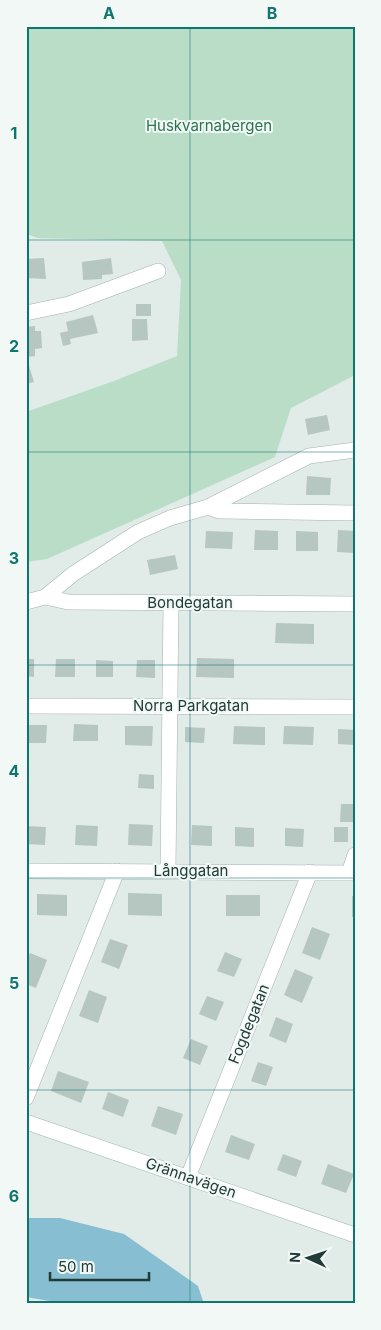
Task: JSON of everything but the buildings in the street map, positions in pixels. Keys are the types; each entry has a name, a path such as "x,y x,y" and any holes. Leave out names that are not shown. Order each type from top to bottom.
{"street":[{"path":"26,313 70,304 158,271"},
{"path":"26,590 45,597 73,574 138,532 170,518 208,507 309,456 355,450"},
{"path":"208,507 219,511 355,513"},
{"name":"Bondegatan","path":"26,602 45,597 68,602 355,604"},
{"path":"168,871 171,603"},
{"name":"Norra Parkgatan","path":"26,706 355,707"},
{"path":"352,873 355,855"},
{"name":"Långgatan","path":"26,871 352,873"},
{"path":"26,1098 117,871"},
{"name":"Fogdegatan","path":"188,1177 310,872"},
{"name":"Grännavägen","path":"26,1122 355,1236"}],"green space":[{"name":"Huskvarnabergen","path":"26,26 355,26 355,375 291,408 275,457 47,559 26,562 26,412 114,381 177,356 181,280 162,241 38,238 26,234"}],"water":[{"path":"26,1218 60,1218 124,1234 198,1286 204,1304 67,1304 26,1297"}]}
